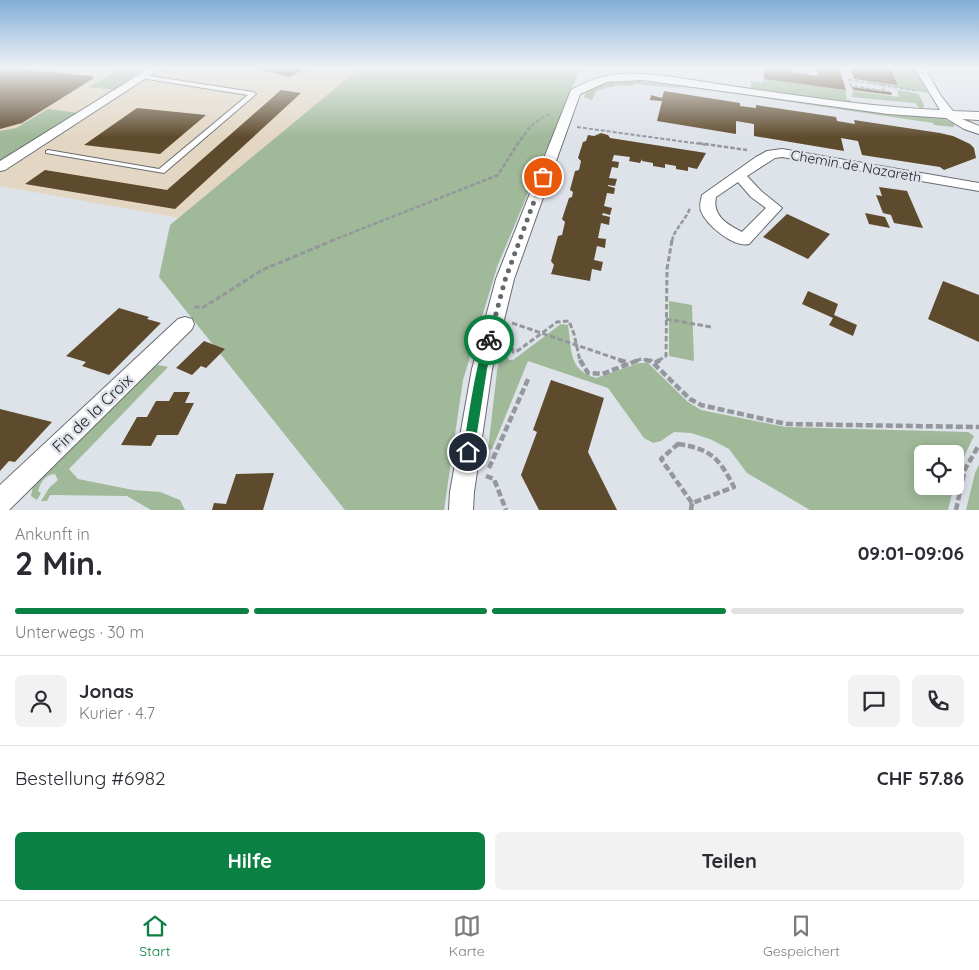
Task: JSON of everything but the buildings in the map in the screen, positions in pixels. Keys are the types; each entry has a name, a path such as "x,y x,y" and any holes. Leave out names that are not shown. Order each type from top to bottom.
{"street":[{"path":"0,167 121,91"},
{"path":"461,510 482,369 505,280 570,104 577,91"},
{"path":"739,91 839,105 979,116"},
{"path":"932,91 950,114 966,128 979,130"},
{"name":"Chemin de Nazareth","path":"709,195 772,154 782,153 979,187"},
{"path":"709,195 705,204 710,216 717,223 743,240 775,208 756,194 739,175"},
{"name":"Fin de la Croix","path":"0,502 185,324"}],"lane":[{"path":"48,152 161,171 253,94 232,91"}],"path":[{"path":"185,324 182,315 191,308 204,307 262,270 498,175 520,138 536,120"},
{"path":"596,130 772,154"},
{"path":"655,363 666,356 667,269 673,235 687,217 692,202 700,196 709,195"},
{"path":"666,319 711,327"},
{"path":"493,326 504,329 511,336 511,346 513,352 516,352 557,322 569,321 573,327 580,364 588,373 602,374 641,359 655,363 690,399 701,405 786,424 979,427"},
{"path":"508,322 630,363"},
{"path":"486,476 529,377"},
{"path":"691,510 692,503 661,459 678,444 700,446 721,461 734,487 692,503"},
{"path":"956,510 965,469 979,445"},
{"path":"466,469 494,479 506,510"}],"shaded area":[{"path":"0,91 332,91 180,218 0,186"}],"green space":[{"path":"332,91 571,91 497,267 463,380 444,510 345,510 159,277 170,225"},
{"path":"597,91 592,100 584,97 587,92"},
{"path":"769,91 846,91 846,99 850,100 852,104"},
{"path":"853,91 899,97 897,91 919,94 924,106 921,110 915,103 851,97"},
{"path":"733,94 832,107 943,118 954,124 954,127 934,125 933,123"},
{"path":"48,109 79,113 0,162 0,131 16,128"},
{"path":"669,301 692,305 694,361 669,356"},
{"path":"561,324 568,325 571,351 580,370 596,378 639,363 648,363 688,402 701,410 785,427 968,432 974,436 964,457 964,445 914,445 914,495 952,495 948,510 810,510 747,473 729,449 710,439 691,433 674,432 661,441 653,443 644,438 608,388 528,361 492,449 488,450 497,371 505,335 507,336 506,355 509,360 513,360"},
{"path":"158,365 168,367 69,469 78,479 133,490 160,492 180,500 185,510 151,510 127,496 50,495 47,501 41,501 49,488 58,480 55,474 46,477 42,481 38,491 41,493 37,500 31,496 33,486 149,369"},
{"path":"979,465 979,510 966,510 975,473"}],"way so far":[{"path":"489,340 505,280 543,177"}],"route":[{"path":"468,452 482,369 489,340"}]}
